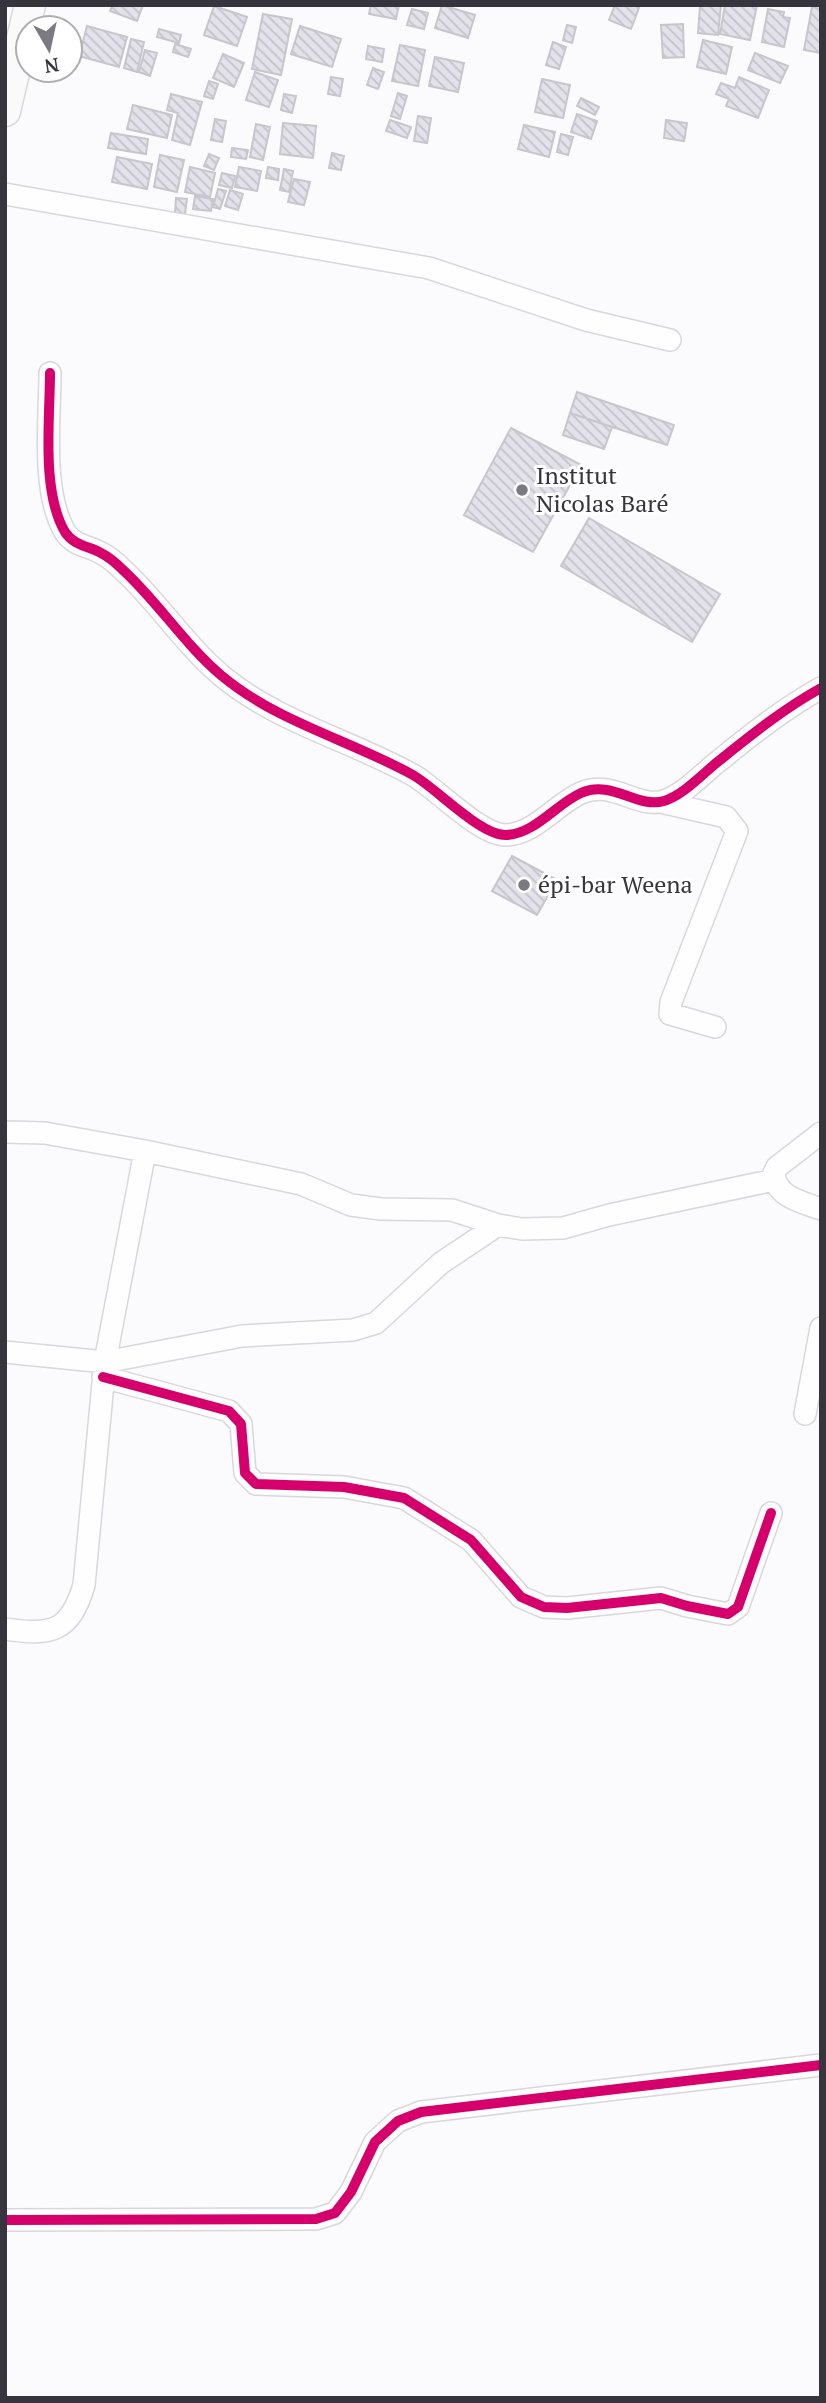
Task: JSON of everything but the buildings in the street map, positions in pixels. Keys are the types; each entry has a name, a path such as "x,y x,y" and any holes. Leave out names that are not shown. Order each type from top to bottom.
{"main road":[{"path":"5,111 30,5"}],"street":[{"path":"5,194 429,268 586,320 670,340"},
{"path":"50,373 50,465 53,496 66,534 76,543 102,553 122,569 223,677 294,720 414,775 487,830 503,835 516,834 528,828 581,793 594,789 611,790 641,800 726,817 737,831 671,1002 670,1014 715,1027"},
{"path":"661,802 679,794 750,736 821,688"},
{"path":"5,1132 45,1133 145,1151 301,1184 351,1205 381,1209 452,1210 498,1225 522,1229 563,1228 609,1215 774,1180"},
{"path":"821,1133 777,1167 774,1173 777,1187 789,1196 821,1209"},
{"path":"5,1629 33,1633 51,1630 67,1621 78,1605 84,1585 104,1370 145,1151"},
{"path":"104,1370 242,1336 353,1330 376,1323 441,1263 498,1225"},
{"path":"805,1414 821,1328"},
{"path":"5,1352 104,1370 229,1411 241,1424 245,1473 256,1483 344,1487 404,1497 471,1540 521,1597 544,1607 567,1608 661,1598 728,1614 738,1607 771,1513"},
{"path":"5,2220 316,2219 335,2213 351,2192 375,2142 398,2121 421,2112 821,2065"}],"cycle path":[{"path":"50,373 50,476 57,515 69,537 118,565 209,664 243,692 290,718 413,775 472,820 496,833 506,835 526,830 572,798 592,790 614,791 644,801 664,801 672,798 769,722 821,688"},
{"path":"103,1377 229,1411 241,1424 245,1473 256,1484 344,1487 404,1498 471,1540 521,1597 544,1607 567,1608 661,1598 728,1614 738,1607 771,1513"},
{"path":"5,2220 316,2219 335,2213 351,2192 375,2142 398,2121 421,2112 821,2065"}],"place":[{"name":"Institut Nicolas Baré","path":"522,490"},
{"name":"épi-bar Weena","path":"524,885"}]}
